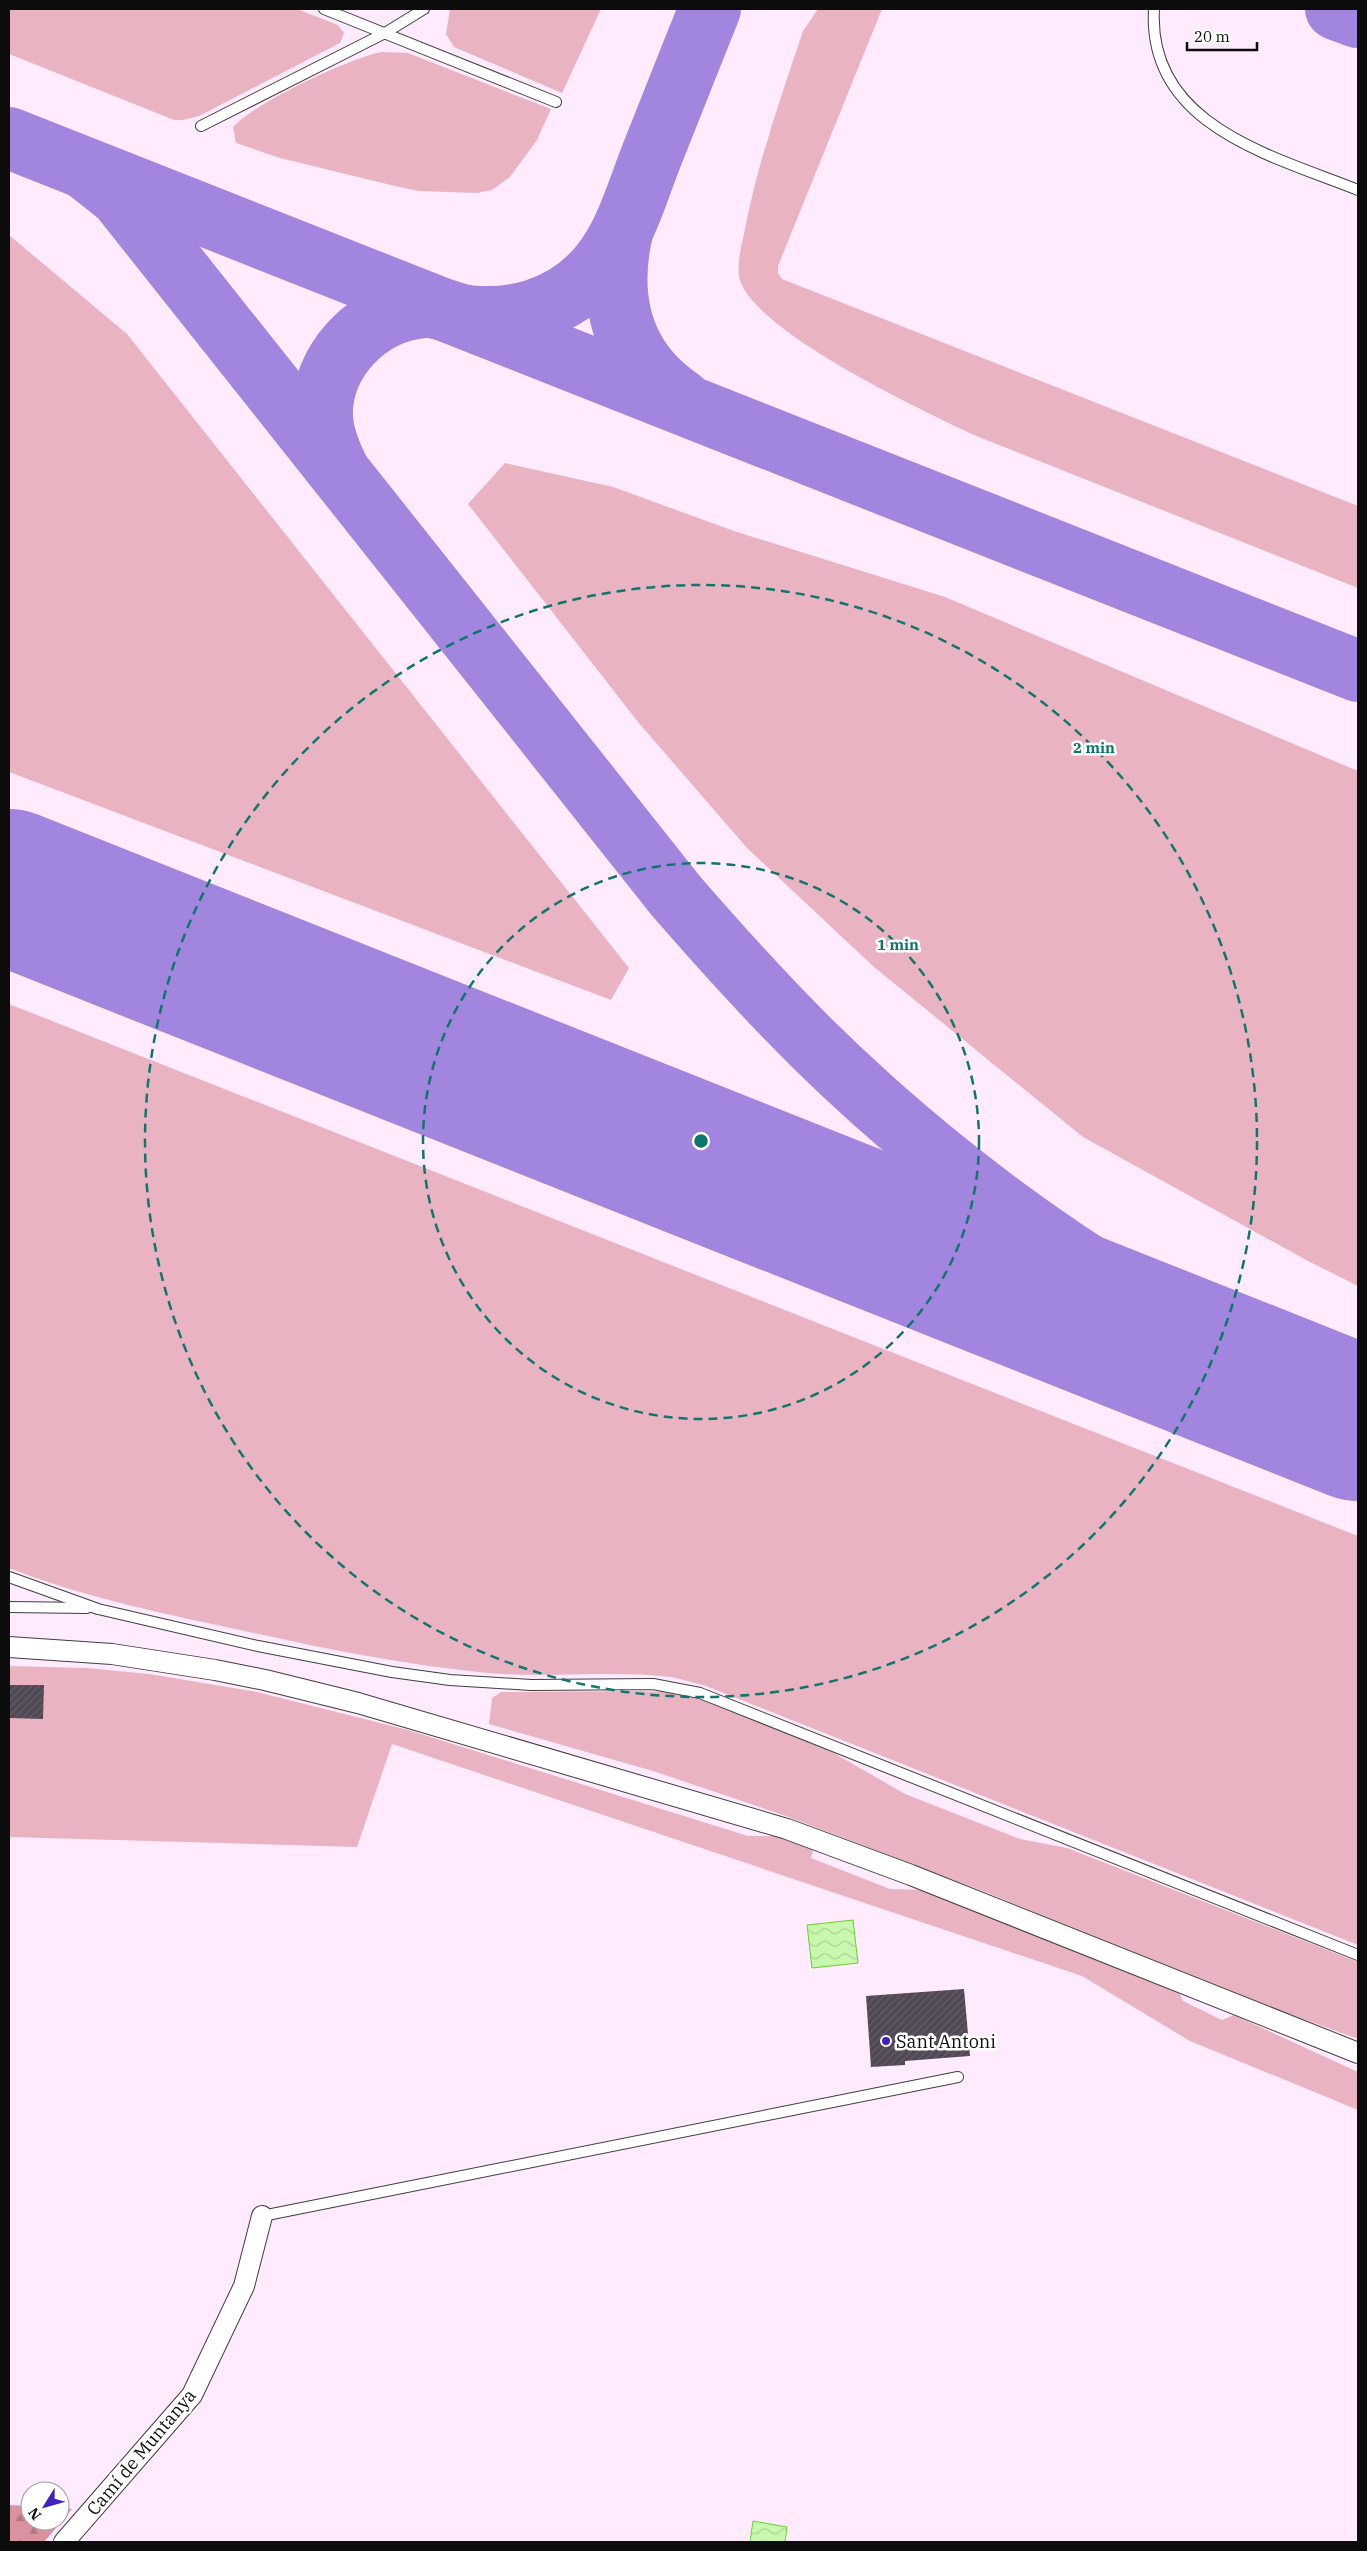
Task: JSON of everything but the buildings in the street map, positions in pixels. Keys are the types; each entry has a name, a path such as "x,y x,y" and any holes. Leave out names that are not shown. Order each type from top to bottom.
{"street":[{"path":"9,1647 112,1654 216,1670 265,1680 358,1703 787,1829 911,1875 1358,2053"},
{"name":"Camí de Muntanya","path":"64,2542 192,2395 244,2286 262,2216"}],"lane":[{"path":"324,9 556,102"},
{"path":"201,126 385,33 424,9"},
{"path":"1154,9 1155,36 1159,53 1183,99 1196,114 1212,126 1247,145 1358,190"},
{"path":"9,1577 98,1609 258,1646 392,1672 450,1680 532,1685 653,1684 700,1693 1358,1955"},
{"path":"9,1607 98,1609"},
{"path":"262,2216 958,2077"}],"shaded area":[{"path":"9,9 297,9 338,25 344,33 340,43 199,116 174,120 9,54"},
{"path":"450,9 601,9 562,93 454,47 446,34"},
{"path":"818,9 882,9 778,266 778,273 782,279 1358,506 1358,588 950,424 880,389 804,344 773,320 750,297 739,276 739,263 751,199 803,31"},
{"path":"381,52 408,53 551,109 537,140 510,177 492,190 477,193 419,191 280,158 236,143 233,127 260,106 325,72"},
{"path":"9,235 127,334 629,968 611,1000 9,772"},
{"path":"505,463 613,487 734,531 945,597 1358,771 1358,1286 1308,1261 1083,1137 874,967 747,848 638,722 468,504"},
{"path":"9,1004 1358,1536 1358,1945 706,1686 674,1678 647,1675 488,1673 359,1655 147,1609 63,1587 9,1568"},
{"path":"9,1666 87,1668 149,1674 257,1692 408,1730 748,1836 783,1836 814,1847 811,1858 890,1889 927,1890 1179,1992 1183,2001 1222,2020 1234,2015 1358,2072 1358,2110 1190,2041 1082,1976 392,1744 357,1847 9,1837"},
{"path":"501,1692 669,1692 705,1701 834,1753 905,1794 1020,1839 1067,1848 1358,1962 1358,2039 1178,1973 993,1895 786,1816 653,1771 489,1724 492,1698"}],"green space":[{"path":"9,2505 20,2506 20,2531 53,2531 44,2542 9,2542"}],"water":[{"path":"853,1920 858,1963 812,1968 807,1925"},
{"path":"753,2521 787,2527 785,2542 750,2542"}],"taxiway":[{"path":"338,469 325,438 322,418 324,397 329,377 339,359 351,343 367,329 384,318 403,311 424,307 468,316 485,317 501,317 534,310 564,297 590,277 601,264 620,236 627,220 710,9"},
{"path":"1336,9 1358,17"},
{"path":"9,138 1358,671"},
{"path":"86,169 120,196 676,896 781,1012 818,1049 867,1095 970,1181 1024,1222 1080,1260 1195,1330 1318,1396 1358,1415"},
{"path":"622,232 616,281 618,304 623,326 632,347 644,366 661,384 681,400"}],"runway":[{"path":"9,887 1358,1423"}],"place":[{"name":"Sant Antoni","path":"886,2041"}]}
